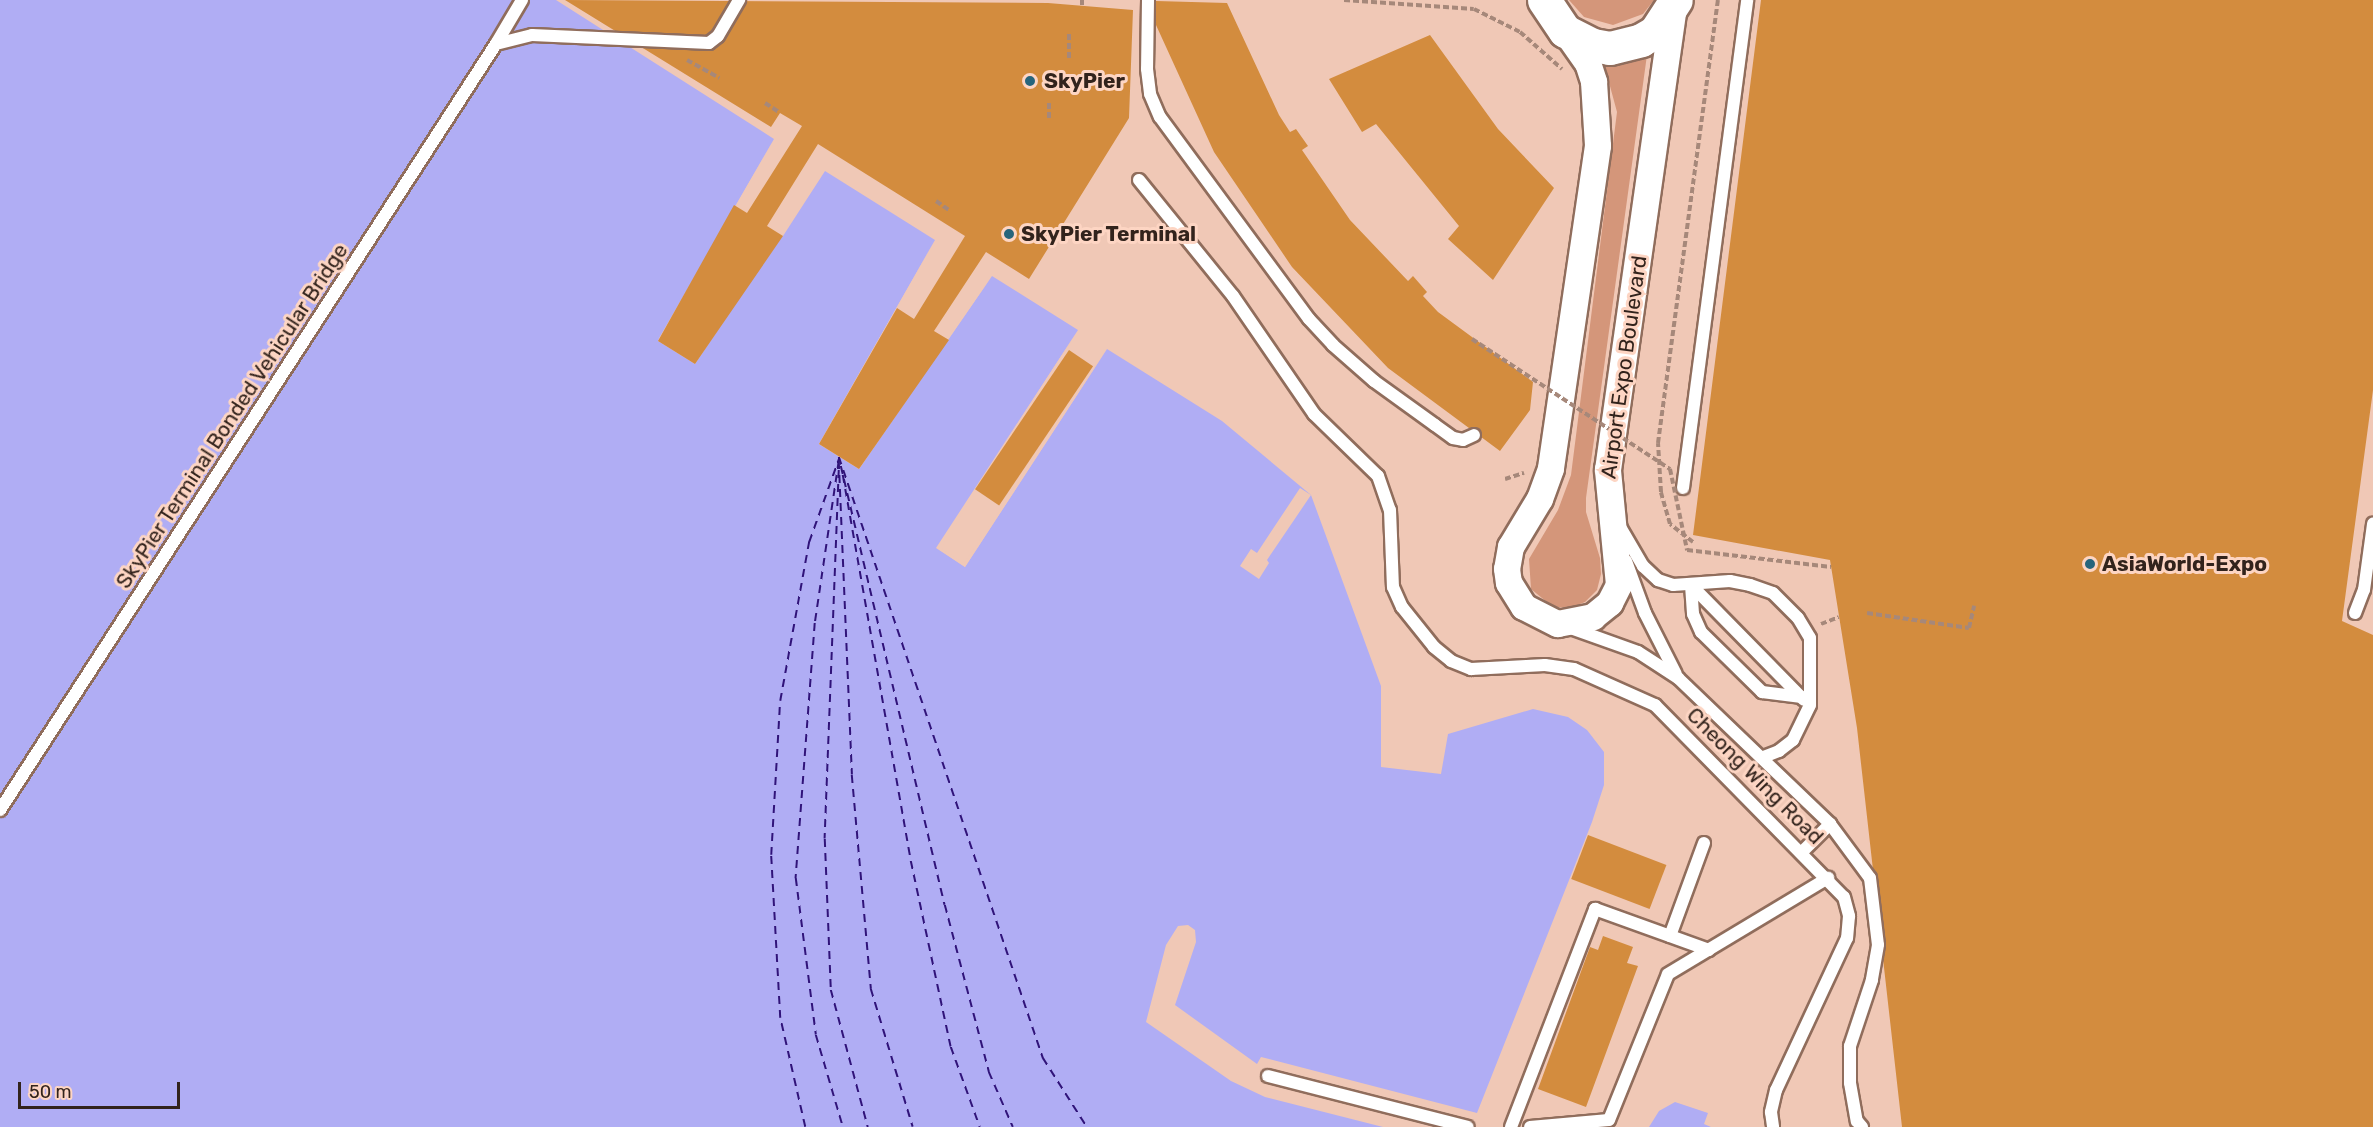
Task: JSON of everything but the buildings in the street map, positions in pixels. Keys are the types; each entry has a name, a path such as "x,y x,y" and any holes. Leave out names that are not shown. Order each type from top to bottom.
{"street":[{"name":"Airport Expo Boulevard","path":"1523,0 1553,26 1593,45 1626,46 1655,32 1675,3"},
{"name":"Airport Expo Boulevard","path":"1558,624 1593,617 1616,594 1619,574 1611,518 1610,459 1675,3"},
{"path":"1553,26 1588,63 1594,82 1598,146 1551,469 1540,499 1511,548 1507,569 1509,583 1524,607 1558,624"}],"lane":[{"name":"SkyPier Terminal Bonded Vehicular Bridge","path":"0,810 496,44 522,0"},
{"path":"496,44 532,35 709,43 718,36 740,0"},
{"path":"1148,0 1147,69 1150,94 1160,117 1309,319 1333,345 1453,438 1463,440 1474,435"},
{"path":"1683,489 1747,0"},
{"name":"Cheong Wing Road","path":"1139,180 1233,296 1314,414 1377,476 1390,510 1393,587 1409,617 1434,647 1461,666 1492,670 1562,666 1655,705 1828,878 1847,906 1847,938 1776,1090 1771,1112 1773,1127"},
{"path":"1611,518 1643,566 1658,580 1690,585 1730,581 1750,585 1773,593 1798,618 1810,638 1806,701 1793,740 1779,751 1761,758"},
{"path":"1611,518 1645,613 1678,678"},
{"path":"2355,613 2364,590 2373,524"},
{"path":"1690,585 1693,614 1701,632 1762,692 1806,701"},
{"path":"1690,585 1806,701"},
{"path":"1558,624 1638,652 1678,678 1830,824 1870,878 1878,945 1872,980 1850,1046 1850,1083 1857,1121 1862,1127"},
{"path":"1802,852 1830,824"},
{"path":"1670,936 1704,843"},
{"path":"1530,1127 1609,1120 1668,974 1828,878"},
{"path":"1511,1127 1595,909 1708,950"},
{"path":"1268,1076 1468,1127"}],"path":[{"path":"1344,0 1474,9 1520,32 1553,26"},
{"name":"Airport Expo Boulevard","path":"1693,542 1670,524 1661,492 1658,443 1718,0"},
{"path":"1069,32 1069,58"},
{"path":"687,60 719,78"},
{"path":"1049,101 1049,118"},
{"path":"765,103 779,112"},
{"path":"936,201 949,210"},
{"path":"1472,339 1670,469 1687,550 1832,567"},
{"path":"1867,613 1969,628 1974,606"}],"shaded area":[{"path":"0,0 556,0 774,139 658,340 783,236 825,171 935,240 819,444 859,469 992,276 1078,330 937,548 965,567 1107,349 1222,421 1311,495 1381,686 1381,767 1441,774 1448,734 1533,709 1568,717 1587,730 1604,752 1604,785 1592,822 1477,1113 1261,1057 1257,1064 1175,1005 1196,942 1195,930 1188,925 1178,926 1166,945 1146,1022 1231,1081 1265,1097 1383,1127 0,1127"},
{"path":"1569,0 1654,0 1643,14 1613,25 1584,17"},
{"path":"1647,55 1586,498 1586,512 1600,558 1601,574 1597,590 1585,602 1570,608 1553,607 1531,589 1529,559 1558,510 1571,475 1617,112 1604,64 1618,65"},
{"path":"1675,1102 1708,1113 1704,1124 1711,1127 1649,1127 1659,1111"}],"pier":[{"path":"774,139 662,340 694,360 825,171 695,364 658,341"},
{"path":"935,240 823,443 946,339 992,276 859,469 819,444"},
{"path":"1078,330 941,548 964,563 1107,349 965,567 936,548"},
{"path":"1300,488 1311,495 1267,560 1269,563 1259,579 1240,566 1251,549 1257,553"}],"ferry route":[{"path":"839,457 1043,1058 1087,1127"},
{"path":"805,1127 780,1018 771,855 780,701 809,542 839,458"},
{"path":"839,461 815,623 796,878 816,1035 843,1127"},
{"path":"839,461 852,775 871,989 913,1127"},
{"path":"841,466 945,905 989,1072 1013,1127"},
{"path":"839,470 825,839 831,990 868,1127"},
{"path":"843,475 911,861 951,1047 980,1127"}],"place":[{"name":"SkyPier","path":"1030,81"},
{"name":"SkyPier Terminal","path":"1009,234"},
{"name":"AsiaWorld-Expo","path":"2090,564"}]}
